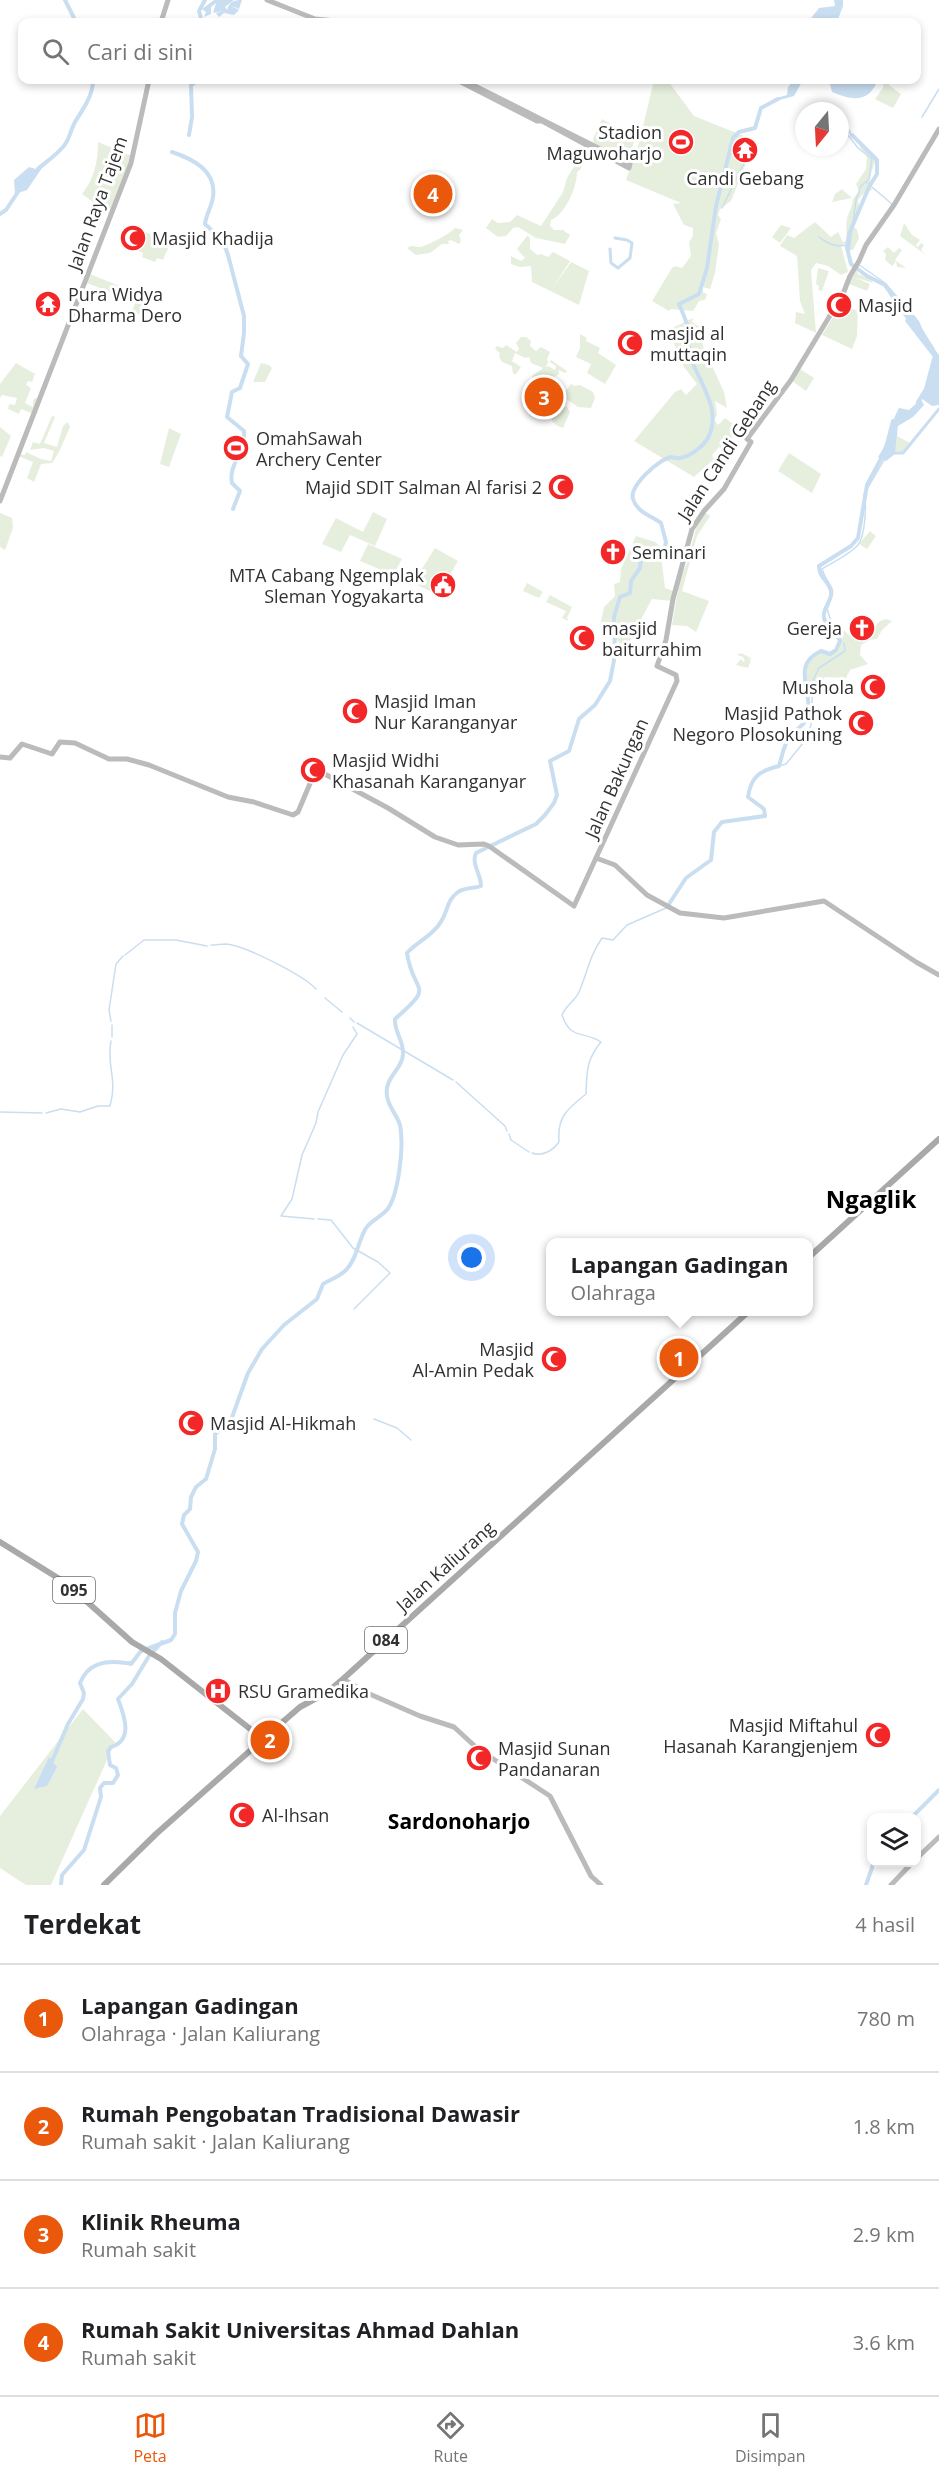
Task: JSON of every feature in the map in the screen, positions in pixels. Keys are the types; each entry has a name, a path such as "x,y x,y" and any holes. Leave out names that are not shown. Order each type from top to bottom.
{"main road":[{"path":"162,18 168,0"},
{"path":"260,0 312,18"},
{"path":"267,0 312,18"},
{"name":"Jalan Raya Tajem","path":"0,501 129,168 148,84"},
{"path":"465,84 629,166"},
{"path":"471,84 536,118"},
{"name":"Jalan Candi Gebang","path":"657,666 668,633 674,593 695,523 724,489 751,442 747,439 790,380 843,294 869,240 894,205 939,129"},
{"name":"Jalan Bakungan","path":"657,666 676,675 677,681 596,858 615,865 647,895 680,913 724,918 824,901 939,975"},
{"path":"0,757 9,758 22,744 52,754 60,742 69,742 109,759 136,761 232,798 254,802 293,815 298,812 314,774 319,771 388,808 435,837 458,845 484,844 490,847 574,906 596,858"},
{"path":"813,1253 939,1139"},
{"name":"Jalan Kaliurang","path":"104,1885 156,1834 300,1707 326,1693 343,1679 743,1316"},
{"name":"095","path":"0,1542 66,1583 132,1642 153,1654 263,1739"},
{"path":"343,1679 365,1692 420,1716 453,1727 478,1749 550,1796 591,1876 601,1885"},
{"path":"921,1854 939,1837"},
{"path":"891,1885 909,1867"}],"green space":[{"path":"653,84 670,84 694,116 744,136 741,144 746,136 758,144 753,161 748,158 731,201 720,209 718,215 721,219 716,233 719,244 715,273 710,289 703,287 703,292 707,294 705,300 699,301 693,311 671,309 669,311 652,301 672,268 675,266 682,268 691,256 689,242 693,236 693,228 684,225 673,204 681,203 626,180 639,143"},
{"path":"884,84 890,84 901,94 893,108 875,99"},
{"path":"602,119 635,137 629,161 594,144 593,139"},
{"path":"98,142 132,156 109,214 82,194 94,170"},
{"path":"861,145 866,150 868,149 876,159 870,178 872,190 863,194 858,200 860,212 852,226 857,229 859,238 853,250 847,250 844,243 841,246 848,272 841,275 828,266 816,263 811,270 816,333 795,323 796,312 805,314 800,301 797,256 780,246 787,235 794,238 815,222 831,237 838,232 843,242 846,241 847,219 853,199 859,191 856,184 866,169 867,157 859,146"},
{"path":"584,150 587,150 587,153 583,158 581,169 577,172 569,200 561,212 551,220 550,226 554,230 563,230 570,235 565,244 536,238 518,227 513,228 506,236 498,237 486,228 492,219 498,223 510,222 517,215 541,226 563,192 567,178"},
{"path":"842,189 852,198 832,202 835,194"},
{"path":"904,223 912,235 920,240 916,245 918,247 921,243 924,245 921,250 926,255 900,236"},
{"path":"781,225 791,228 780,243 772,237"},
{"path":"455,228 463,230 459,235 461,241 459,244 451,240 448,241 449,244 442,244 430,253 416,255 407,248 428,244"},
{"path":"143,231 162,239 161,243 169,246 163,260 157,258 155,262 142,257 143,253 137,250"},
{"path":"528,235 530,249 537,255 548,257 553,252 570,261 552,289 571,262 589,271 579,305 532,282 531,266 520,267 511,264 511,256 521,261 525,258 517,249"},
{"path":"888,247 894,253 899,248 902,250 895,260 906,268 897,267 896,261 892,266 885,260 886,254 883,251"},
{"path":"818,268 829,271 822,291 818,290 819,286 816,284"},
{"path":"856,269 858,274 871,279 873,283 854,277 870,284 867,291 849,284"},
{"path":"90,274 124,288 122,297 87,283"},
{"path":"140,290 149,294 141,315 132,311"},
{"path":"841,304 858,311 857,336 852,349 822,335"},
{"path":"694,315 692,322 702,328 703,346 724,392 727,408 715,401 717,415 714,420 718,425 725,418 736,426 732,437 733,442 726,449 719,447 712,455 714,459 694,477 634,441 675,392 681,389 686,395 697,384 684,367 668,330 693,318"},
{"path":"580,334 587,338 586,341 600,348 598,353 616,365 605,384 587,373 591,364 576,357 580,348"},
{"path":"521,337 526,337 531,341 530,346 536,351 541,347 550,352 545,367 548,366 555,370 556,366 550,362 551,360 567,371 565,373 559,370 559,374 547,382 548,376 543,374 539,381 534,382 532,376 543,368 531,363 529,357 525,358 515,353 512,361 521,367 516,374 513,374 512,366 502,362 500,353 495,349 497,346 503,348 506,345 517,352 519,349 516,343"},
{"path":"16,363 35,374 32,382 28,381 26,385 31,388 25,403 33,407 33,400 40,399 34,414 21,409 19,414 8,409 9,404 15,405 17,398 2,395 0,398 0,384"},
{"path":"261,363 272,368 265,382 253,382"},
{"path":"800,369 814,378 806,391 791,380"},
{"path":"571,384 580,385 593,392 595,398 591,408 578,407 565,398 565,392"},
{"path":"561,406 567,407 570,412 563,428 554,423 551,418 551,412"},
{"path":"52,416 55,417 44,443 57,447 63,426 68,422 70,427 52,463 41,464 34,482 27,478 33,462 18,456 19,454 25,455 26,452 51,461 54,451 44,448 30,450 33,442 40,444"},
{"path":"0,427 11,436 2,457 0,456"},
{"path":"169,428 181,434 169,467 160,464"},
{"path":"897,436 912,444 905,453 895,451"},
{"path":"789,453 821,474 812,493 778,471"},
{"path":"373,512 387,519 375,546 350,535 341,552 322,544 336,518 363,532"},
{"path":"704,512 710,516 697,536 682,591 709,601 696,632 687,626 672,625 680,578 687,563 697,524"},
{"path":"0,513 12,518 13,528 5,550 0,547"},
{"path":"870,531 876,536 867,549 859,544"},
{"path":"636,536 655,542 664,550 662,564 665,588 673,591 672,601 652,599 625,649 609,631 600,626 604,607 615,596 614,584 620,582 621,569"},
{"path":"368,544 402,559 393,575 360,561"},
{"path":"435,548 458,561 438,595 413,583"},
{"path":"527,583 543,592 539,598 523,591"},
{"path":"550,595 572,607 567,618 569,621 562,618 566,611 546,602"},
{"path":"886,619 892,621 882,630 877,639 869,640 861,645 860,655 868,664 850,670 846,678 825,677 818,688 808,688 806,666 808,661 821,651 830,654 838,650 841,642 839,626 856,641 864,632 867,634 880,621"},
{"path":"741,653 753,659 747,658 751,660 748,668 736,665 741,659 745,661 743,657 737,655"},
{"path":"680,1339 702,1352 676,1376 657,1362"},
{"path":"83,1709 115,1742 51,1885 26,1885 0,1868 0,1816"}],"water":[{"path":"214,0 234,0 225,7 227,10 229,5 232,2 242,0 239,9 230,5 239,10 234,15 224,13 219,17 216,13 222,11 213,13 216,3 211,7 211,14 204,17 206,12 202,9"},
{"path":"834,0 843,0 838,18 811,18 819,8 835,6"},
{"path":"791,84 801,84 794,96 776,101 773,99 787,95"},
{"path":"830,84 876,84 869,93 859,98 846,97 832,92"},
{"path":"40,165 42,168 27,190 15,194 14,180 29,167 36,169"},
{"path":"909,314 914,315 919,321 927,339 939,355 939,405 932,406 922,399 933,357 905,321"},
{"path":"921,399 924,405 913,417 898,426 895,454 886,461 878,457 899,408 909,410"},
{"path":"49,1757 57,1767 47,1786 34,1789"}],"waterway":[{"path":"65,0 74,18"},
{"path":"201,18 199,11 205,0"},
{"path":"38,169 57,153 69,138 93,84"},
{"path":"189,135 192,84"},
{"path":"922,117 939,89"},
{"path":"128,1663 131,1664 141,1651 171,1640 175,1634 175,1613 181,1591 198,1552 182,1524 184,1515 190,1509 191,1497 196,1487 206,1479 215,1449 215,1434 230,1423 248,1373 262,1349 284,1325 317,1299 323,1284 350,1266 366,1228 387,1210 393,1199 400,1167 401,1134 399,1121 388,1100 387,1089 403,1054 395,1019 408,1008 419,993 407,953 439,925 454,895 463,889 481,886 475,865 476,853 536,824 554,803 557,795 550,761 569,751 579,719 595,705 610,681 615,655 614,617 620,597 630,593 631,581 640,568 641,556 658,552 665,547 666,542 661,523 638,507 633,494 640,481 659,463 671,457 684,457 701,447 707,440 712,425 710,404 689,353 688,327 679,304 699,294 707,268 716,206 733,138 739,132 755,128 761,108 778,99"},
{"path":"852,135 877,160 877,174 849,234 847,248 851,264 867,276 885,285 910,321"},
{"path":"849,136 858,148 872,159 869,179 861,186 856,200 849,251"},
{"path":"722,208 745,161 729,146"},
{"path":"172,152 202,167 211,180 213,197 205,224 223,241 244,316 241,356 248,364 240,388 232,392 227,417 244,431 242,445 231,476 232,483 240,491 233,509"},
{"path":"866,182 892,204"},
{"path":"0,214 6,210 18,192"},
{"path":"819,237 831,244 844,245 847,248"},
{"path":"610,249 611,263 618,268 630,258 632,243 615,238"},
{"path":"858,264 885,283 911,313"},
{"path":"922,330 934,349"},
{"path":"918,402 926,389 934,359"},
{"path":"891,453 903,453 939,409"},
{"path":"886,448 893,421"},
{"path":"667,907 686,878 711,860 714,832 722,822 765,816 764,809 748,797 751,784 761,773 779,766 789,738 805,721 808,713 805,678 807,663 821,651 830,654 836,650 840,641 824,618 831,591 819,566 851,546 858,538 867,485 883,455"},
{"path":"832,624 827,609 833,591 822,569 858,545 865,520 864,494 884,460"},
{"path":"779,766 786,764 804,742 811,725 813,680 819,668 845,651 844,643"},
{"path":"532,1153 544,1153 557,1145 560,1126 565,1114 586,1094 590,1061 601,1042 574,1032 562,1015 578,995 598,945 602,938 613,940 627,925 666,908"},
{"path":"125,955 144,940 176,940 207,946"},
{"path":"211,945 226,944 246,949 287,969 316,989"},
{"path":"111,1021 109,1010 116,964 123,956"},
{"path":"325,998 342,1012"},
{"path":"350,1018 354,1022"},
{"path":"357,1023 453,1080"},
{"path":"112,1025 112,1037"},
{"path":"314,1219 281,1216 292,1199 302,1155 316,1123 318,1112 343,1055 357,1034 353,1027"},
{"path":"46,1113 61,1109 80,1112 98,1106 110,1106 113,1088 111,1041"},
{"path":"456,1082 505,1126 507,1131"},
{"path":"0,1112 42,1113"},
{"path":"509,1134 511,1140 529,1152"},
{"path":"318,1219 331,1220 353,1248 378,1262 390,1273 354,1309"},
{"path":"374,1419 397,1428 411,1440"},
{"path":"61,1885 62,1875 84,1850 101,1797 100,1788 104,1783 113,1783 118,1775 116,1768 110,1765 108,1751 123,1739 125,1733 124,1719 118,1699 132,1684 149,1656 162,1642"},
{"path":"52,1761 68,1724 83,1699 84,1693 80,1683 83,1676 98,1664 126,1663"},
{"path":"916,1813 939,1790"},
{"path":"866,1885 872,1867"}],"place":[{"name":"Stadion Maguwoharjo","path":"681,142"},
{"name":"Candi Gebang","path":"745,150"},
{"name":"Rumah Sakit Universitas Ahmad Dahlan","path":"433,194"},
{"name":"Masjid Khadija","path":"133,238"},
{"name":"Pura Widya Dharma Dero","path":"48,304"},
{"name":"Masjid","path":"839,305"},
{"name":"masjid al muttaqin","path":"630,343"},
{"name":"Klinik Rheuma","path":"544,397"},
{"name":"OmahSawah Archery Center","path":"236,448"},
{"name":"Majid SDIT Salman Al farisi 2","path":"561,487"},
{"name":"Seminari","path":"613,552"},
{"name":"MTA Cabang Ngemplak Sleman Yogyakarta","path":"443,585"},
{"name":"Gereja","path":"862,628"},
{"name":"masjid baiturrahim","path":"582,638"},
{"name":"Mushola","path":"873,687"},
{"name":"Masjid Iman Nur Karanganyar","path":"355,711"},
{"name":"Masjid Pathok Negoro Plosokuning","path":"861,723"},
{"name":"Masjid Widhi Khasanah Karanganyar","path":"313,770"},
{"name":"Lapangan Gadingan","path":"679,1358"},
{"name":"Masjid Al-Amin Pedak","path":"554,1359"},
{"name":"Masjid Al-Hikmah","path":"191,1423"},
{"name":"RSU Gramedika","path":"218,1691"},
{"name":"Masjid Miftahul Hasanah Karangjenjem","path":"878,1735"},
{"name":"Rumah Pengobatan Tradisional Dawasir","path":"270,1740"},
{"name":"Masjid Sunan Pandanaran","path":"479,1758"},
{"name":"Al-Ihsan","path":"242,1815"}],"district":[{"name":"Ngaglik","path":"871,1198"},
{"name":"Sardonoharjo","path":"459,1821"}]}
